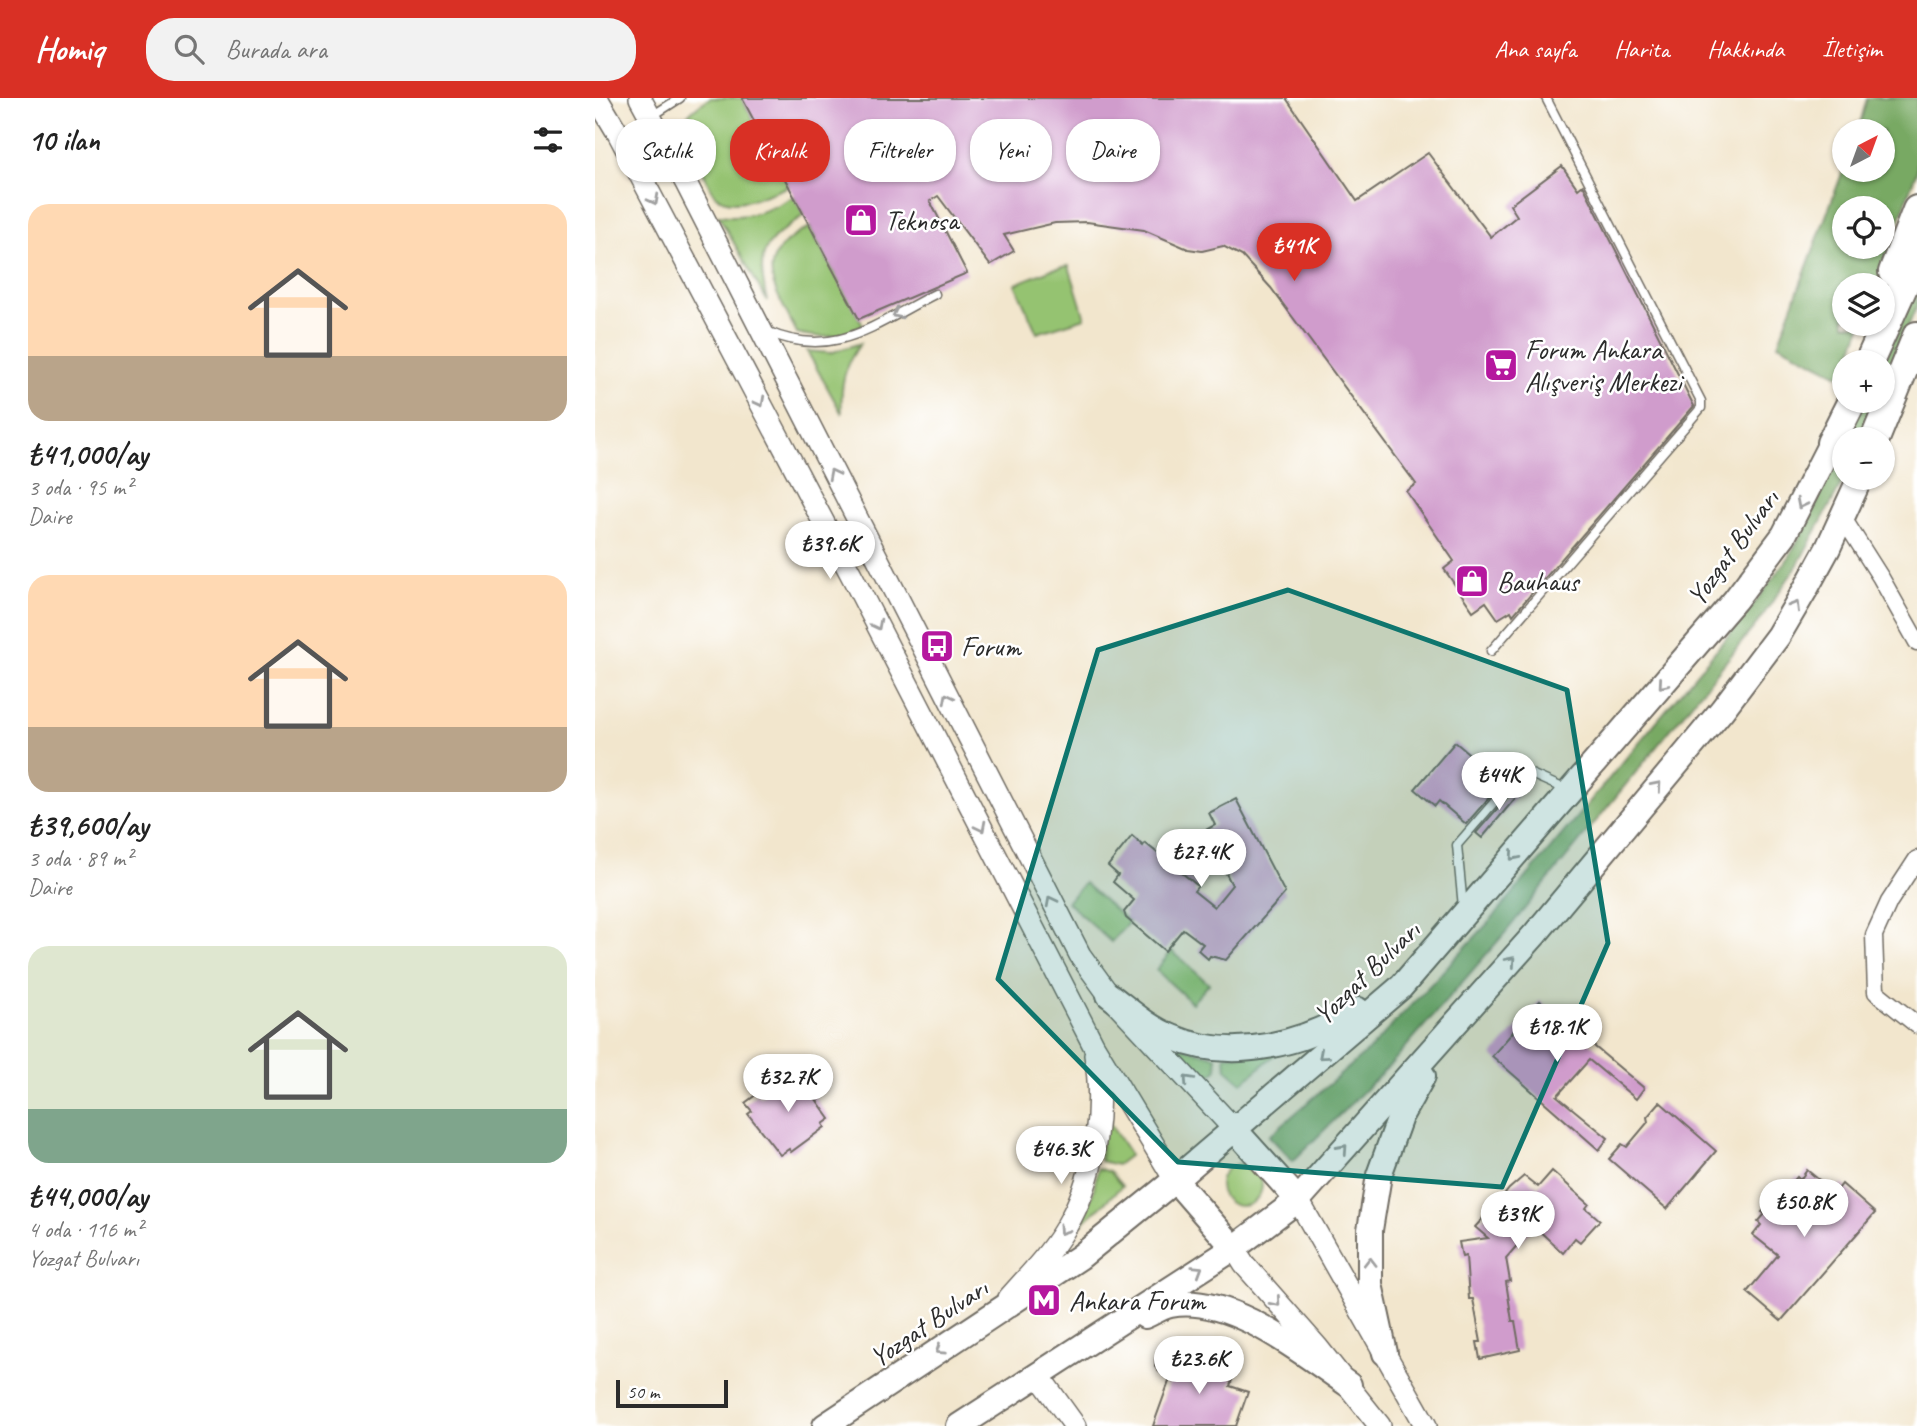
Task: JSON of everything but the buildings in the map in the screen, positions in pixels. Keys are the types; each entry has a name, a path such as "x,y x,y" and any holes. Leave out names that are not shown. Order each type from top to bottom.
{"highway":[{"path":"1893,273 1917,210"},
{"path":"1874,350 1917,256"},
{"path":"1882,427 1917,336"},
{"path":"1883,427 1917,358"},
{"path":"1831,443 1841,413"},
{"path":"1831,443 1845,413"}],"main road":[{"path":"597,98 846,565 1094,1046 1151,1144 1175,1180 1349,1385 1380,1426"},
{"path":"640,98 1080,955 1109,995 1298,1200 1426,1426"},
{"name":"Yozgat Bulvarı","path":"825,1426 1080,1257 1235,1130 1401,987 1735,600 1784,535 1831,443"},
{"path":"959,1426 1234,1248 1298,1200 1536,933 1743,682 1778,636 1823,559 1855,490"},
{"path":"1109,995 1145,1023 1171,1037 1203,1046 1238,1049 1264,1047 1322,1030 1401,987"},
{"path":"1385,1353 1370,1284 1370,1230 1379,1175 1399,1117 1448,1032"},
{"path":"997,1312 1044,1258 1071,1218 1084,1186 1091,1161 1098,1101 1094,1046"},
{"path":"1102,1334 1170,1305 1207,1306 1247,1319 1349,1385"},
{"path":"1039,1376 1075,1426"}],"street":[{"path":"1843,518 1917,642"},
{"path":"1917,859 1889,902 1874,934 1876,992 1917,1025"}],"lane":[{"path":"649,118 680,98"},
{"path":"1491,651 1701,408 1701,401 1658,315 1546,98"},
{"path":"759,328 804,344 835,342 935,294"},
{"path":"1463,914 1457,845 1523,770 1570,791"}],"highlighted area":[{"path":"1288,590 1567,690 1608,943 1502,1187 1178,1162 998,979 1098,650"}],"green space":[{"path":"710,98 742,98 753,119 730,119 730,182 787,182 789,186 752,200 731,202 715,195 707,182 716,182 716,119 686,119"},
{"path":"1867,98 1917,98 1917,170 1895,233 1895,196 1834,196 1839,182 1895,182 1895,119 1861,119"},
{"path":"794,196 804,215 780,233 766,249 762,270 767,301 718,215 758,213"},
{"path":"1832,200 1832,259 1886,259 1881,273 1832,273 1832,336 1858,336 1852,350 1832,350 1832,372 1778,344"},
{"path":"810,227 863,325 855,330 823,337 797,333 780,301 774,287 773,262 779,250 791,238"},
{"path":"1069,266 1085,318 1037,333 1015,284 1052,269"},
{"path":"1917,280 1917,306 1895,356 1895,350 1888,350"},
{"path":"861,343 844,376 842,414 807,351 830,353"},
{"path":"1856,413 1871,413 1865,427 1850,427"},
{"path":"1832,468 1832,490 1838,490 1797,566 1759,621 1505,933 1391,1064 1293,1161 1269,1136 1370,1049 1490,921 1747,613 1789,557"},
{"path":"1084,883 1129,922 1111,942 1067,902"},
{"path":"1172,951 1209,984 1192,1003 1156,970"},
{"path":"1165,1042 1216,1057 1217,1069 1208,1078"},
{"path":"1278,1052 1242,1083 1226,1069 1225,1056"},
{"path":"1103,1113 1130,1155 1117,1165 1100,1161"},
{"path":"1241,1164 1256,1170 1262,1185 1256,1200 1241,1206 1226,1200 1220,1185 1226,1170"},
{"path":"1098,1168 1110,1172 1122,1186 1081,1225 1093,1193"}],"place":[{"name":"Teknosa","path":"861,220"},
{"name":"Forum Ankara Alışveriş Merkezi","path":"1501,365"},
{"name":"Bauhaus","path":"1472,581"},
{"name":"Forum","path":"937,646"},
{"name":"Ankara Forum","path":"1044,1300"}]}
